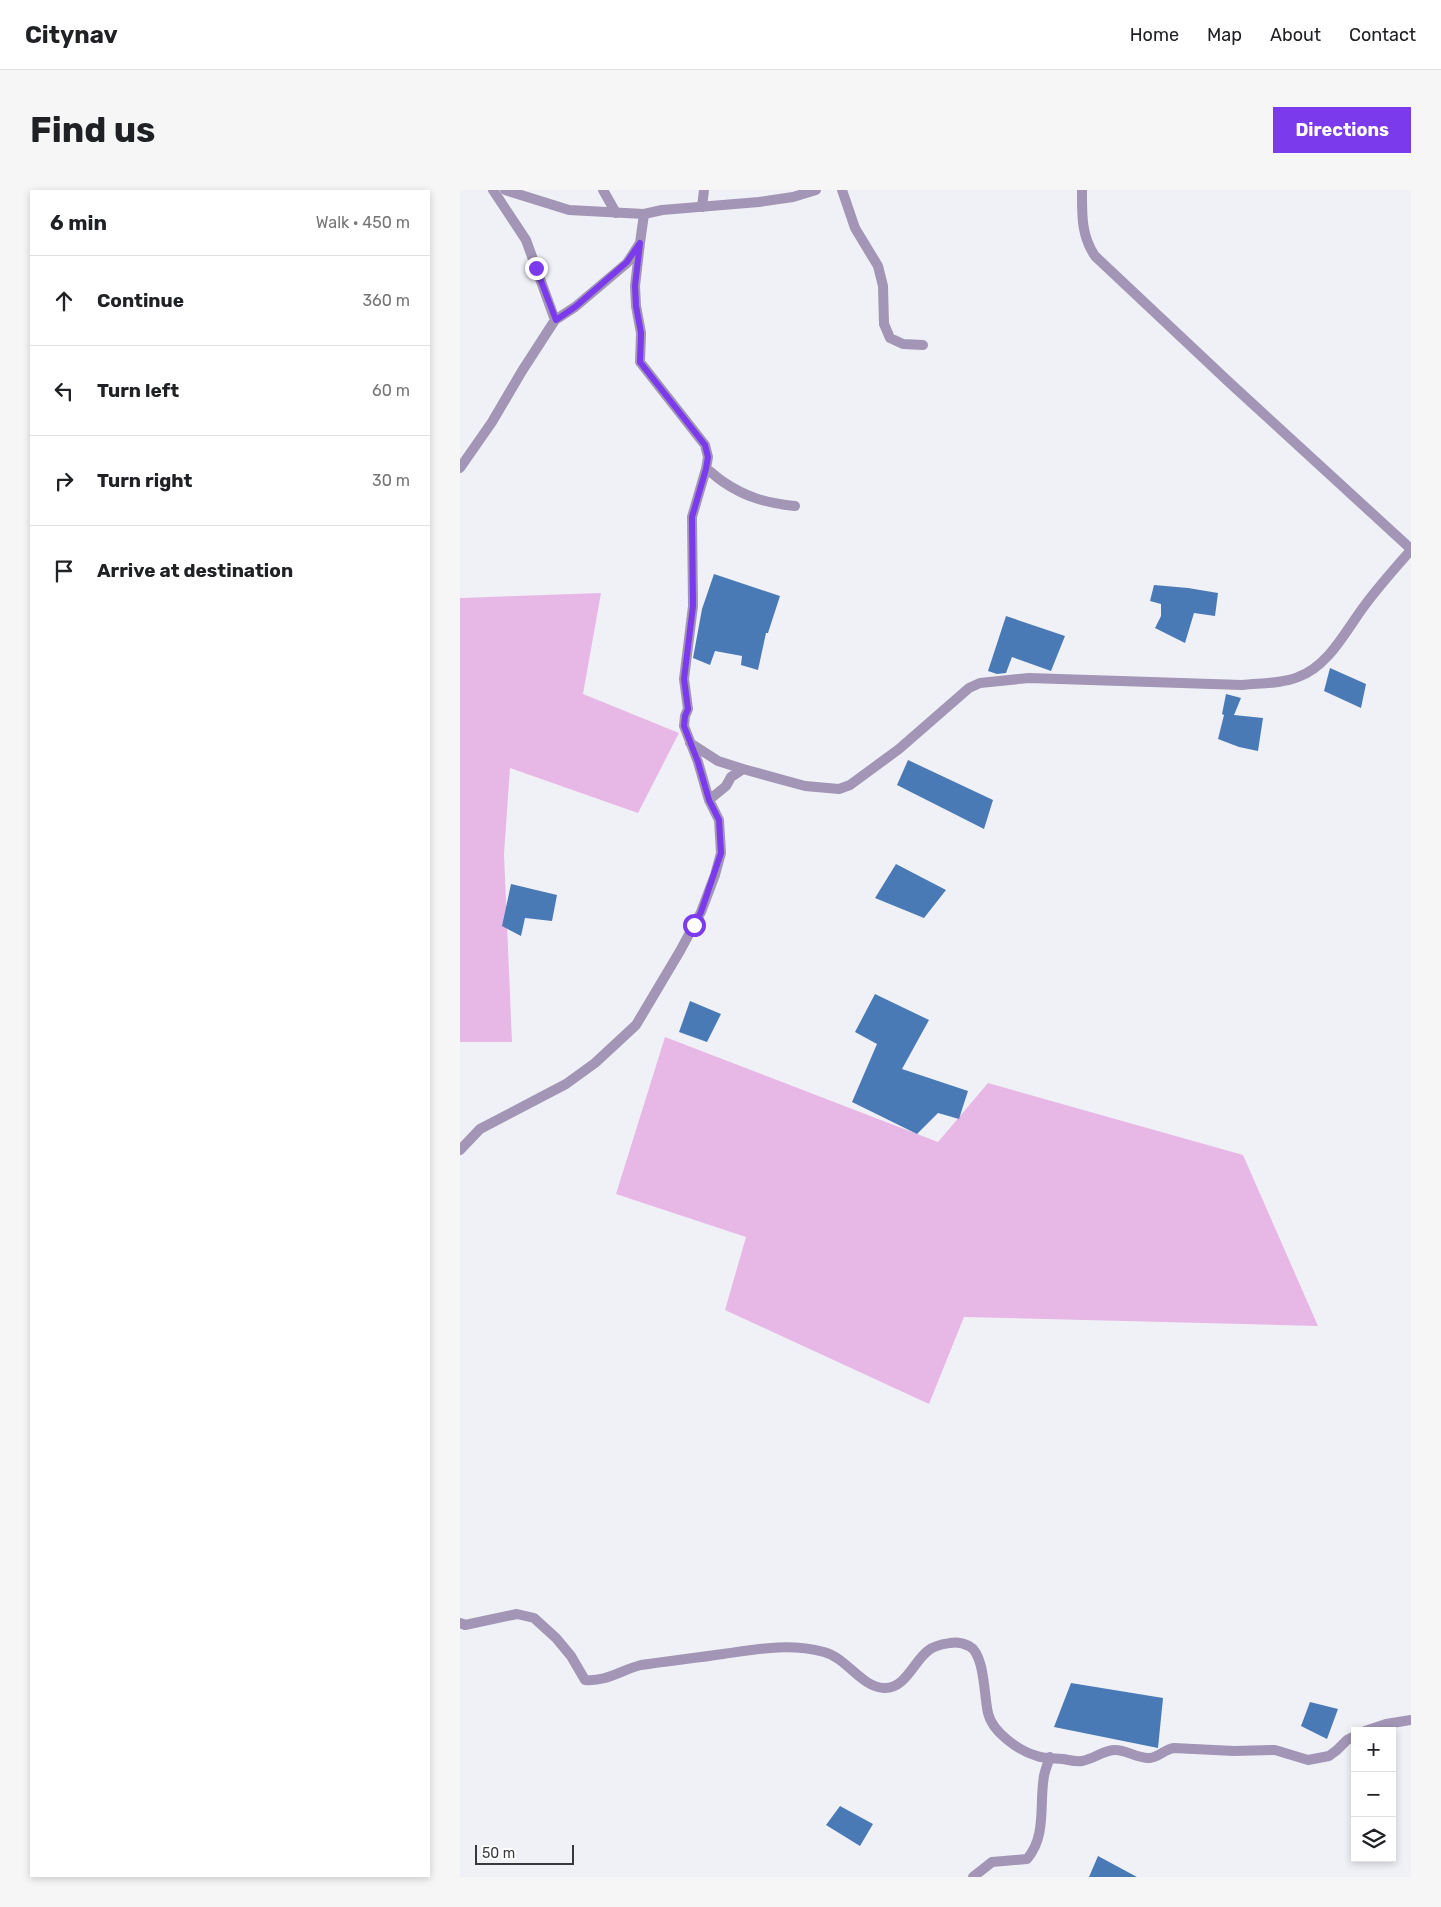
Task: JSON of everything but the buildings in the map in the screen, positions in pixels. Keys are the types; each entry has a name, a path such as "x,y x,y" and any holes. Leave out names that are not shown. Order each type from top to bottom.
{"street":[{"path":"493,190 526,240 556,320"},
{"path":"505,190 569,210 644,214 662,210 759,202 793,197 816,190"},
{"path":"603,190 616,212"},
{"path":"702,207 704,190"},
{"path":"842,190 856,228 878,266 882,286 884,324 890,338 904,344 923,344"},
{"path":"690,743 718,761 743,769 805,786 839,789 850,785 899,750 968,688 980,683 1029,678 1242,684 1276,682 1299,677 1314,668 1332,652 1365,605 1411,550 1095,256 1088,246 1082,223 1082,190"},
{"path":"460,1150 480,1129 566,1084 595,1063 636,1025 697,920 715,875 721,853 719,820 709,800 698,762 684,726 688,709 684,679 693,606 692,517 708,457 705,445 640,362 641,333 636,306 635,286 644,214"},
{"path":"460,468 492,422 522,371 556,320 575,307 627,262 640,243"},
{"path":"706,469 752,499 794,506"},
{"path":"709,800 726,786 731,777 743,769"},
{"path":"460,1623 465,1625 517,1614 534,1618 556,1638 571,1656 585,1680 595,1681 641,1665 772,1647 804,1647 828,1653 846,1663 866,1682 887,1688 898,1683 909,1673 929,1649 942,1644 956,1642 970,1646 976,1653 984,1686 988,1715 994,1726 1008,1739 1027,1752 1040,1757 1080,1762 1097,1757 1105,1752 1121,1750 1144,1758 1152,1758 1165,1749 1174,1748 1234,1751 1275,1750 1308,1760 1329,1756 1351,1738"},
{"path":"1377,1727 1411,1720"},
{"path":"973,1877 992,1862 1027,1859 1036,1847 1040,1833 1044,1776 1050,1757"}],"shaded area":[{"path":"601,593 583,694 679,733 638,813 510,768 504,854 512,1042 460,1042 460,598"},
{"path":"665,1037 938,1142 988,1083 1243,1155 1318,1326 964,1317 929,1404 725,1310 746,1237 616,1194"}],"route":[{"path":"536,268 556,320 575,307 627,262 640,243 635,286 636,306 641,333 640,362 705,445 708,457 700,496 692,517 693,606 684,679 688,709 684,726 698,762 709,800 719,820 721,853 715,875 694,925"}]}
